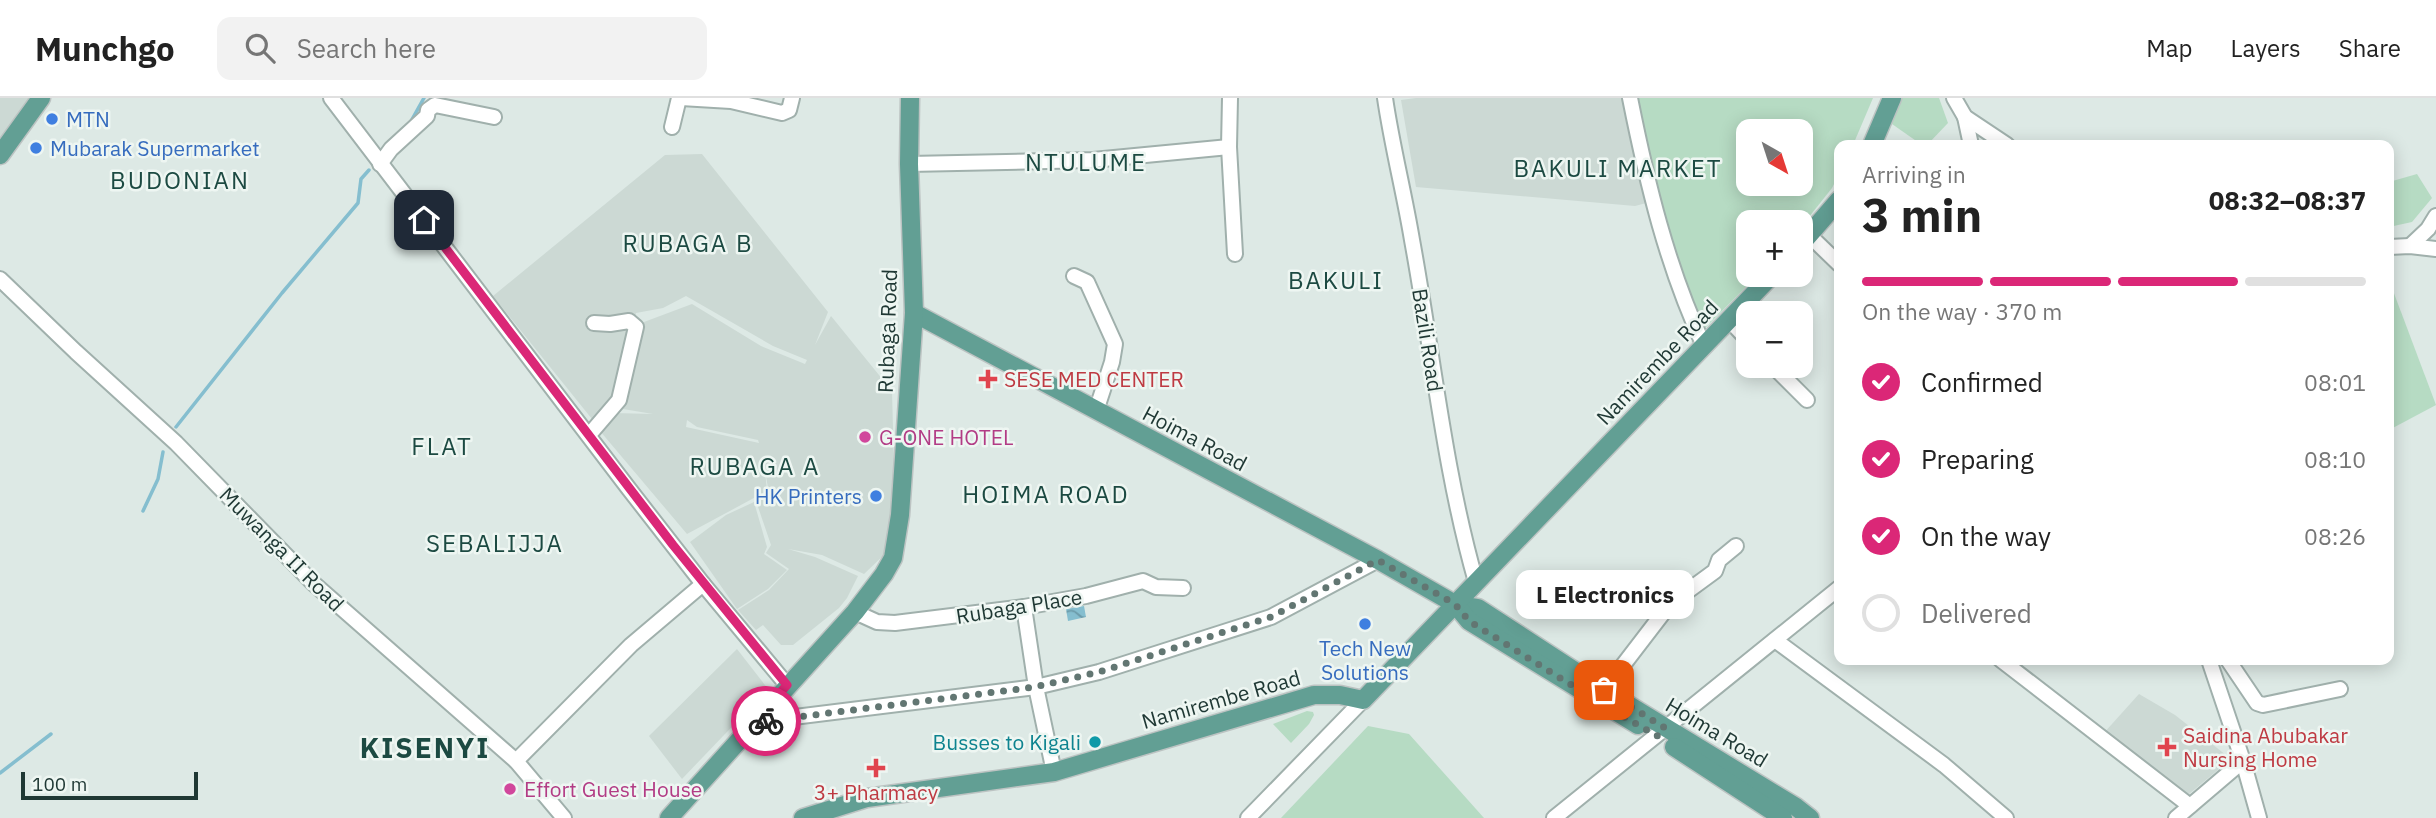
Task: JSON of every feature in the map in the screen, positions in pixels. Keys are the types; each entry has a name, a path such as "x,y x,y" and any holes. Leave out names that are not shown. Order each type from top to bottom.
{"main road":[{"path":"0,155 41,98"},
{"name":"Rubaga Road","path":"669,818 855,612 884,574 895,551 900,515 914,313 909,164 910,98"},
{"path":"1874,140 1892,98"},
{"path":"1813,231 1834,206"},
{"name":"Namirembe Road","path":"803,818 867,798 1054,772 1314,695 1340,695 1363,700 1761,287"},
{"name":"Hoima Road","path":"914,313 1378,560 1455,604 1478,608 1604,690 1783,818"},
{"name":"Hoima Road","path":"1455,604 1469,621 1597,701 1661,732 1796,807 1810,818"}],"street":[{"path":"331,98 703,584 787,685"},
{"path":"672,127 680,98 731,101 782,113 789,110 792,98"},
{"path":"1230,98 1229,147 1235,254"},
{"name":"Bazili Road","path":"1385,98 1412,240 1435,388 1476,582"},
{"path":"1630,98 1664,244 1685,304 1704,346"},
{"path":"1954,98 1965,117 1969,140"},
{"path":"380,164 391,149 427,116 433,102 435,105 494,117"},
{"path":"1965,117 2000,140"},
{"path":"909,164 1093,160 1229,147"},
{"path":"2410,246 2428,229 2436,216"},
{"path":"1813,246 1834,260"},
{"path":"2394,247 2436,249"},
{"path":"1074,276 1087,282 1115,344 1096,411"},
{"name":"Muwanga II Road","path":"0,279 176,443 313,583 516,761 564,818"},
{"path":"589,435 619,400 636,327 629,321 594,323"},
{"path":"1730,321 1736,327"},
{"path":"1785,378 1807,400"},
{"path":"1604,690 1670,604 1715,571 1719,560 1736,547"},
{"path":"754,722 1035,687 1099,672 1271,617 1378,560"},
{"name":"Rubaga Place","path":"855,612 877,622 895,624 1024,607 1086,596 1143,581 1156,587 1183,587"},
{"path":"516,761 631,645 703,584"},
{"path":"1554,818 1834,592"},
{"path":"1024,607 1035,687 1054,772"},
{"path":"1775,640 1944,765 2006,818"},
{"path":"2007,665 2190,806"},
{"path":"2211,665 2259,818"},
{"path":"2231,665 2257,704 2340,689"},
{"path":"1332,731 1340,695"},
{"path":"1248,818 1363,700"},
{"path":"2176,818 2243,761"}],"shaded area":[{"path":"0,98 33,98 0,144"},
{"path":"1628,98 1650,202 1635,206 1416,187 1401,100"},
{"path":"702,154 828,312 815,345 831,316 892,391 894,467 887,552 864,574 822,555 788,549 815,557 858,576 839,608 793,645 781,645 763,625 756,630 738,610 769,590 789,569 766,553 771,545 756,501 769,493 765,471 767,491 687,534 600,431 613,413 653,414 623,409 644,322 692,304 761,346 805,364 807,360 773,346 686,296 663,308 636,313 619,392 596,424 493,296 665,155","holes":["687,420 697,427 758,440 759,443 686,427"]},
{"path":"754,502 767,547 764,554 787,570 768,589 737,609 690,542 726,515"},
{"path":"737,649 768,689 682,779 649,736"},
{"name":"Saidina Abubakar Nursing Home","path":"2139,694 2175,715 2231,759 2189,794 2146,767 2103,734"}],"green space":[{"path":"1638,98 1873,98 1855,140 1834,140 1834,184 1813,212 1736,210 1736,287 1746,287 1705,328 1694,311 1658,202"},
{"path":"1900,98 1939,98 1948,123 1932,140 1915,140 1892,124"},
{"path":"2417,174 2432,198 2412,222 2394,226 2394,181"},
{"path":"2394,293 2436,405 2394,427"},
{"path":"1307,711 1313,712 1314,715 1291,743 1273,724"},
{"path":"1368,726 1409,734 1484,818 1281,818"}],"water":[{"path":"1084,606 1086,617 1068,621 1066,609"}],"waterway":[{"path":"410,123 424,98"},
{"path":"176,427 282,293 358,203 361,179 369,170"},
{"path":"143,511 158,479 163,452"},
{"path":"0,773 51,734"}],"way so far":[{"path":"766,721 1035,687 1099,672 1271,617 1378,560 1455,604 1469,621 1597,701 1657,736 1665,728 1604,690"}],"place":[{"name":"MTN","path":"52,119"},
{"name":"Mubarak Supermarket","path":"36,148"},
{"name":"SESE MED CENTER","path":"988,379"},
{"name":"G-ONE HOTEL","path":"865,437"},
{"name":"HK Printers","path":"876,496"},
{"name":"Tech New Solutions","path":"1365,624"},
{"name":"L Electronics","path":"1604,690"},
{"name":"Busses to Kigali","path":"1095,742"},
{"name":"Saidina Abubakar Nursing Home","path":"2167,747"},
{"name":"3+ Pharmacy","path":"876,768"},
{"name":"Effort Guest House","path":"510,789"}],"district":[{"name":"NTULUME","path":"1086,162"},
{"name":"BAKULI MARKET","path":"1618,168"},
{"name":"BUDONIAN","path":"180,180"},
{"name":"RUBAGA B","path":"688,243"},
{"name":"BAKULI","path":"1336,280"},
{"name":"FLAT","path":"442,446"},
{"name":"RUBAGA A","path":"755,466"},
{"name":"HOIMA ROAD","path":"1046,494"},
{"name":"SEBALIJJA","path":"495,543"},
{"name":"KISENYI","path":"425,747"}],"route":[{"path":"424,220 703,584 787,685 754,722 766,721"}]}
